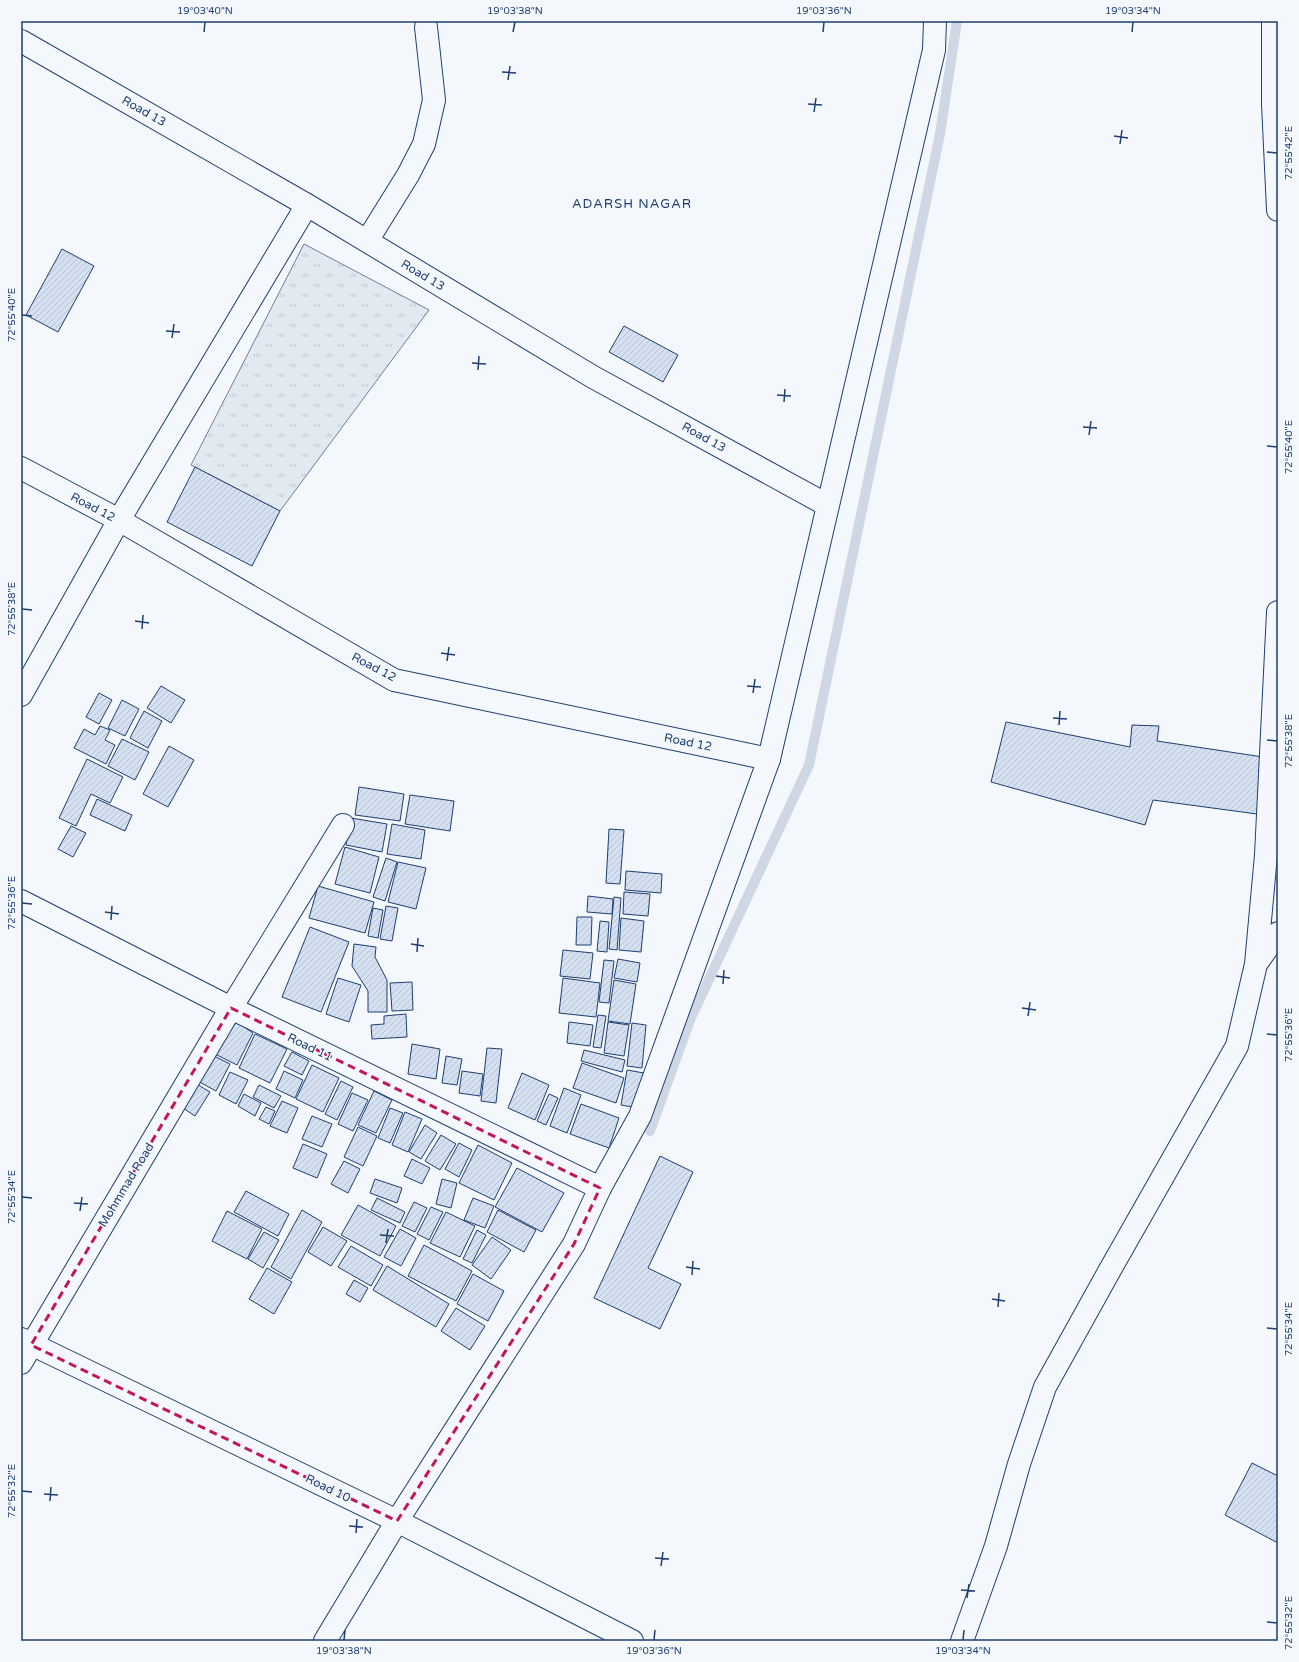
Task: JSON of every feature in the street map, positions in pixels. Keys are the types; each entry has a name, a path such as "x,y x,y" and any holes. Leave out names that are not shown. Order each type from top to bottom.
{"street":[{"path":"325,1641 397,1521 574,1244 600,1188 640,1116 768,759 934,50 935,21"},
{"path":"1273,21 1272,104 1278,210"},
{"path":"367,241 408,175 424,144 434,100 426,27"},
{"name":"Road 13","path":"21,41 307,205 593,377 827,505"},
{"path":"21,695 119,520 307,205"},
{"name":"Road 12","path":"21,468 119,520 394,680 768,759"},
{"path":"962,1641 996,1546 1019,1464 1045,1388 1237,1046 1256,964 1266,855 1278,612"},
{"name":"Mohmmad Road","path":"24,1349 342,825"},
{"name":"Road 11","path":"21,901 231,1008 600,1188"},
{"path":"1256,964 1278,933"},
{"name":"Road 10","path":"24,1349 397,1521 632,1641"}],"highlighted area":[{"path":"231,1008 600,1188 574,1244 397,1521 31,1345"}],"green space":[{"path":"304,244 429,310 280,511 191,465"}],"building":[{"path":"62,249 94,266 58,332 26,315"},
{"path":"624,326 678,355 663,382 609,352"},
{"path":"195,467 280,511 252,566 167,522"},
{"path":"161,686 185,700 171,723 147,708"},
{"path":"99,693 112,700 99,724 86,717"},
{"path":"122,700 139,709 125,736 108,728"},
{"path":"144,711 162,721 148,748 130,738"},
{"path":"1006,722 1130,747 1132,725 1159,726 1157,741 1263,757 1257,814 1153,800 1145,825 991,782"},
{"path":"100,726 110,730 105,740 115,745 106,764 74,748 84,729 95,735"},
{"path":"122,739 149,752 135,780 108,766"},
{"path":"169,746 194,760 168,807 143,794"},
{"path":"87,759 123,777 110,803 91,794 76,826 59,818"},
{"path":"359,787 404,794 400,821 355,815"},
{"path":"410,795 454,801 450,831 405,824"},
{"path":"97,799 132,815 125,831 90,815"},
{"path":"351,818 387,824 382,852 346,845"},
{"path":"392,824 425,830 421,859 387,854"},
{"path":"71,826 86,833 73,857 58,849"},
{"path":"609,829 624,830 620,884 606,883"},
{"path":"345,847 379,857 370,893 335,884"},
{"path":"386,858 397,862 385,901 373,897"},
{"path":"398,862 426,868 416,909 388,902"},
{"path":"626,871 662,874 661,893 625,890"},
{"path":"318,886 374,902 365,933 309,918"},
{"path":"624,892 650,894 648,916 623,914"},
{"path":"588,896 613,899 612,914 587,912"},
{"path":"614,897 621,898 617,950 609,949"},
{"path":"386,906 398,908 392,941 380,939"},
{"path":"373,908 383,910 378,938 368,936"},
{"path":"577,917 592,917 591,945 576,945"},
{"path":"621,918 644,921 641,952 619,950"},
{"path":"600,921 609,922 607,952 597,951"},
{"path":"310,927 349,942 321,1012 282,997"},
{"path":"354,944 376,947 375,957 387,980 387,1012 368,1012 368,991 352,966"},
{"path":"563,950 593,953 590,979 560,976"},
{"path":"618,959 640,963 637,982 614,978"},
{"path":"604,960 614,961 609,1003 599,1002"},
{"path":"338,978 361,985 349,1022 326,1014"},
{"path":"563,978 600,983 596,1017 559,1013"},
{"path":"614,980 636,984 630,1024 608,1021"},
{"path":"412,982 413,1010 392,1011 390,983"},
{"path":"406,1014 407,1037 372,1039 371,1025 384,1024 384,1016"},
{"path":"598,1015 606,1016 601,1048 593,1047"},
{"path":"228,1016 253,1033 237,1065 211,1052"},
{"path":"569,1022 593,1025 590,1046 567,1043"},
{"path":"608,1022 629,1025 624,1056 604,1053"},
{"path":"632,1023 646,1025 642,1068 627,1066"},
{"path":"255,1034 287,1049 270,1083 239,1068"},
{"path":"412,1044 440,1049 436,1079 408,1074"},
{"path":"487,1048 502,1049 496,1103 481,1101"},
{"path":"584,1050 625,1060 622,1072 581,1061"},
{"path":"292,1052 309,1061 302,1075 284,1066"},
{"path":"210,1054 230,1064 216,1091 196,1080"},
{"path":"446,1056 462,1059 457,1085 442,1083"},
{"path":"582,1063 624,1078 616,1103 573,1088"},
{"path":"312,1065 339,1078 323,1112 296,1099"},
{"path":"627,1070 644,1073 638,1108 621,1105"},
{"path":"284,1071 303,1080 295,1098 276,1089"},
{"path":"462,1071 483,1074 480,1096 459,1093"},
{"path":"230,1072 248,1080 236,1104 219,1095"},
{"path":"522,1073 549,1085 535,1120 508,1108"},
{"path":"341,1081 353,1087 337,1120 325,1114"},
{"path":"195,1083 210,1092 195,1116 180,1106"},
{"path":"259,1085 281,1096 274,1108 253,1097"},
{"path":"564,1088 581,1095 567,1133 550,1126"},
{"path":"374,1091 392,1100 376,1133 358,1125"},
{"path":"352,1093 368,1100 353,1131 338,1124"},
{"path":"244,1094 261,1103 255,1116 238,1106"},
{"path":"549,1094 558,1098 546,1125 537,1121"},
{"path":"282,1101 298,1108 287,1133 270,1126"},
{"path":"581,1104 619,1118 609,1148 570,1134"},
{"path":"266,1107 275,1111 269,1124 259,1119"},
{"path":"390,1108 403,1113 390,1143 378,1138"},
{"path":"405,1112 422,1119 408,1152 392,1145"},
{"path":"312,1116 332,1124 322,1147 302,1139"},
{"path":"425,1125 437,1133 421,1159 409,1152"},
{"path":"358,1127 377,1136 363,1166 344,1157"},
{"path":"441,1135 456,1144 440,1170 425,1161"},
{"path":"459,1143 472,1150 459,1177 445,1169"},
{"path":"303,1144 327,1154 317,1178 293,1168"},
{"path":"478,1145 512,1163 494,1200 459,1183"},
{"path":"660,1156 693,1172 648,1268 681,1284 660,1329 594,1298"},
{"path":"412,1159 430,1168 422,1184 404,1176"},
{"path":"344,1161 360,1169 348,1193 331,1184"},
{"path":"517,1168 564,1193 542,1232 495,1207"},
{"path":"375,1179 402,1188 397,1203 370,1193"},
{"path":"442,1179 457,1183 451,1208 436,1204"},
{"path":"246,1191 289,1214 278,1236 234,1212"},
{"path":"377,1198 405,1212 400,1223 371,1210"},
{"path":"473,1198 494,1206 485,1228 464,1220"},
{"path":"414,1202 427,1208 415,1232 402,1226"},
{"path":"358,1205 396,1226 380,1256 341,1235"},
{"path":"431,1207 443,1212 429,1240 417,1234"},
{"path":"302,1210 322,1222 291,1279 271,1267"},
{"path":"498,1210 536,1230 524,1252 487,1232"},
{"path":"227,1211 262,1229 247,1259 212,1241"},
{"path":"446,1212 475,1226 460,1257 430,1243"},
{"path":"323,1227 347,1241 331,1266 308,1252"},
{"path":"400,1229 416,1238 401,1266 384,1257"},
{"path":"477,1230 486,1235 472,1263 463,1259"},
{"path":"264,1232 279,1240 263,1268 248,1259"},
{"path":"492,1237 511,1250 491,1279 472,1265"},
{"path":"424,1245 472,1271 456,1301 408,1276"},
{"path":"351,1246 383,1265 371,1286 338,1267"},
{"path":"387,1266 449,1304 436,1327 373,1290"},
{"path":"267,1268 292,1282 274,1314 249,1299"},
{"path":"473,1274 504,1291 488,1321 457,1304"},
{"path":"354,1280 368,1288 360,1302 346,1294"},
{"path":"456,1308 485,1326 470,1350 441,1331"},
{"path":"1252,1463 1278,1476 1278,1543 1225,1515"}],"waterway":[{"path":"650,1131 690,1020 809,765 940,134 957,21"}],"district":[{"name":"ADARSH NAGAR","path":"632,203"}]}
